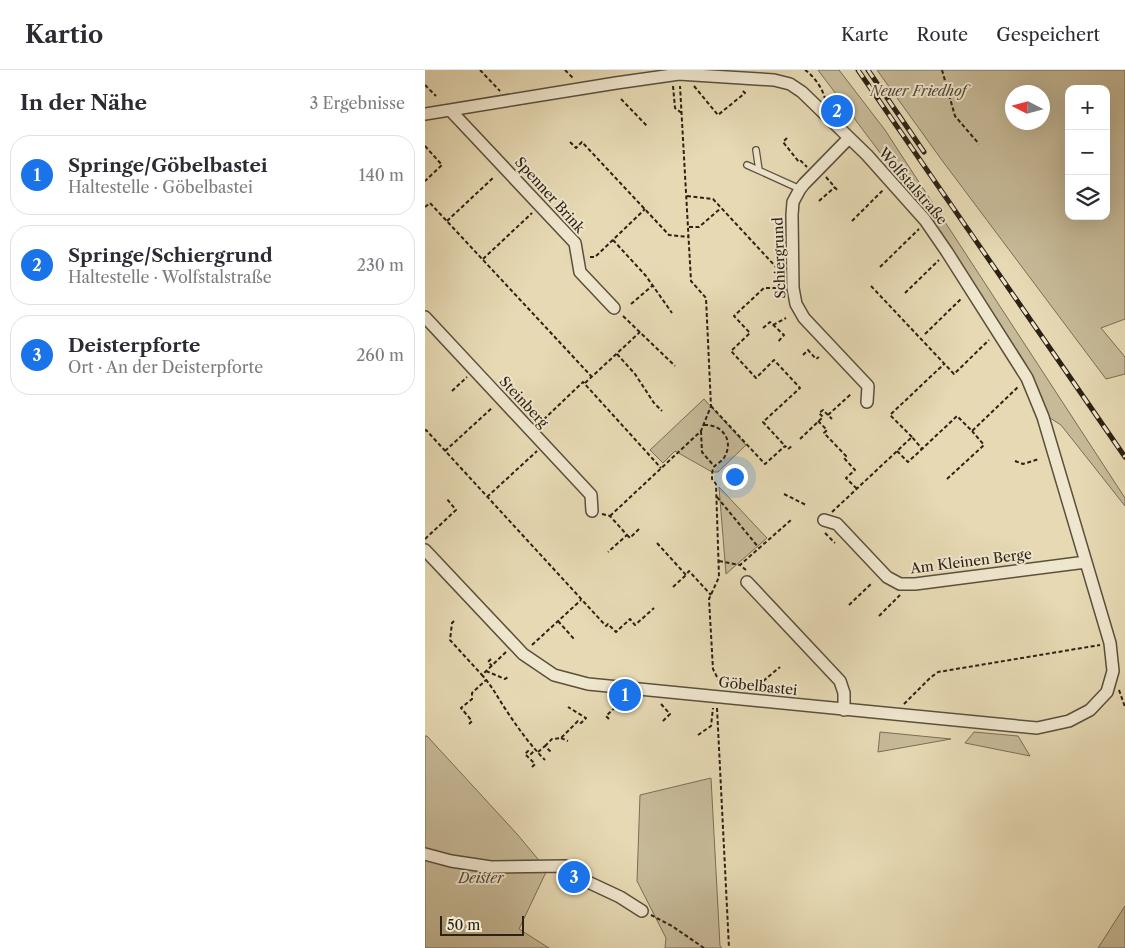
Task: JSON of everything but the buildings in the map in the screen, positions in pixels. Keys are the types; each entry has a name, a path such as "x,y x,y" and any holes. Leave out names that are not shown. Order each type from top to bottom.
{"street":[{"name":"Wolfstalstraße","path":"425,114 616,82 679,74 782,81 802,92 849,138 925,220 1027,378 1043,417 1086,562 1110,644 1113,671"},
{"name":"Spenner Brink","path":"450,110 575,243 580,272 614,308"},
{"name":"Schiergrund","path":"849,138 800,189 793,202 793,288 796,304 804,318 867,386 867,402"},
{"name":"Steinberg","path":"425,317 591,495 592,511"},
{"name":"Am Kleinen Berge","path":"824,520 837,524 887,577 900,584 915,584 1086,562"},
{"name":"Göbelbastei","path":"425,550 523,654 554,675 589,684 1037,728 1069,721 1090,710 1107,692 1113,671"},
{"path":"747,582 840,681 844,692 844,710"},
{"path":"425,854 451,861 491,867 565,866 588,882 620,897 642,911"}],"lane":[{"path":"755,150 759,170"},
{"path":"747,165 800,189"}],"path":[{"path":"480,70 504,95"},
{"path":"565,70 577,83"},
{"path":"805,70 819,86 825,97 825,104"},
{"path":"942,70 955,116 979,144"},
{"path":"610,516 701,431 711,406 707,298 691,281 680,81"},
{"path":"673,82 675,108 683,114"},
{"path":"691,82 718,115 745,93 738,85"},
{"path":"425,85 436,96"},
{"path":"621,99 647,126"},
{"path":"787,138 783,142 799,162 801,161 809,170"},
{"path":"570,142 576,148 582,142 669,235 689,237"},
{"path":"425,146 442,165 425,181"},
{"path":"425,155 429,151"},
{"path":"823,173 838,191"},
{"path":"447,221 494,177"},
{"path":"852,221 891,182"},
{"path":"819,201 835,187"},
{"path":"687,196 713,199 776,267"},
{"path":"425,206 430,203 592,377"},
{"path":"689,227 699,228 721,208"},
{"path":"595,257 645,210"},
{"path":"483,260 534,211"},
{"path":"880,267 922,227"},
{"path":"613,240 646,276 672,313"},
{"path":"905,293 947,252"},
{"path":"631,304 653,286"},
{"path":"871,286 954,374 999,332"},
{"path":"788,288 764,288 734,316 750,333 731,351 756,378 774,360 800,388 763,422 788,450 793,445"},
{"path":"925,334 971,289"},
{"path":"614,308 675,366"},
{"path":"773,325 786,318"},
{"path":"763,328 770,322 784,336 777,342"},
{"path":"532,431 583,382 585,383 592,377 641,332"},
{"path":"803,355 808,350 816,359 819,357"},
{"path":"617,354 635,374 662,411"},
{"path":"922,449 890,415 944,364"},
{"path":"452,391 470,374"},
{"path":"971,431 1027,378"},
{"path":"585,383 661,468"},
{"path":"829,415 851,394"},
{"path":"445,451 495,406"},
{"path":"711,406 765,464 785,446"},
{"path":"800,439 823,417 819,413 823,410 832,419"},
{"path":"897,451 908,462 957,416 984,445 947,479"},
{"path":"818,421 827,430 824,433 846,456 844,458 855,470 846,478 857,489"},
{"path":"704,425 719,427 725,433 728,441 726,455 723,460 714,466"},
{"path":"425,431 606,626 608,624 616,632 630,619 635,625 654,608"},
{"path":"701,431 703,452 714,466 712,479 717,484 719,577 709,599 713,669 719,681 719,690"},
{"path":"824,520 912,438"},
{"path":"487,496 531,456"},
{"path":"1015,461 1023,464 1039,459"},
{"path":"784,494 806,505"},
{"path":"717,497 759,548"},
{"path":"425,539 456,510 447,500"},
{"path":"592,511 610,516 630,538 639,529"},
{"path":"740,565 791,520"},
{"path":"608,552 627,535"},
{"path":"657,543 686,575"},
{"path":"719,561 740,565 748,573 747,582"},
{"path":"673,587 689,571 711,595"},
{"path":"849,605 872,583"},
{"path":"879,616 905,590"},
{"path":"528,649 581,600"},
{"path":"454,621 452,623 450,640 492,685 495,693 517,726 545,760"},
{"path":"558,622 574,639"},
{"path":"894,715 938,672 1103,645"},
{"path":"482,675 505,654"},
{"path":"491,659 488,662 492,666"},
{"path":"769,690 763,682 780,667"},
{"path":"486,671 505,679 509,677"},
{"path":"469,724 472,721 461,708 472,699 473,693 487,680"},
{"path":"609,719 606,716 628,695"},
{"path":"661,704 671,714 662,722"},
{"path":"698,735 711,726 714,704"},
{"path":"561,738 578,721 581,723 587,718 568,707"},
{"path":"717,710 729,948"},
{"path":"532,767 535,764 525,754 528,752 531,754 553,739 561,738 568,740"},
{"path":"545,746 551,752"},
{"path":"642,911 672,926 704,948"}],"green space":[{"path":"818,70 839,70 885,130 1125,498 1125,506 1061,425 1050,418 1026,364 960,262"},
{"name":"Neuer Friedhof","path":"877,70 1125,70 1125,319 1101,328 1125,357 1125,374 1106,379 941,159"},
{"path":"704,399 746,445 718,472 712,472 675,451 663,463 650,450"},
{"path":"719,487 767,538 726,574"},
{"path":"880,732 951,739 878,752"},
{"path":"974,732 1018,736 1030,756 965,743"},
{"name":"Deister","path":"425,736 517,834 547,870 519,929 549,948 425,948"},
{"path":"711,778 720,946 722,948 665,948 666,938 637,881 640,795"},
{"path":"1125,906 1125,948 1098,948"}],"railway":[{"path":"858,70 1125,457"},
{"path":"868,70 924,152"}],"place":[{"name":"Springe/Schiergrund","path":"837,111"},
{"name":"Springe/Göbelbastei","path":"625,695"},
{"name":"Deisterpforte","path":"574,877"}]}
